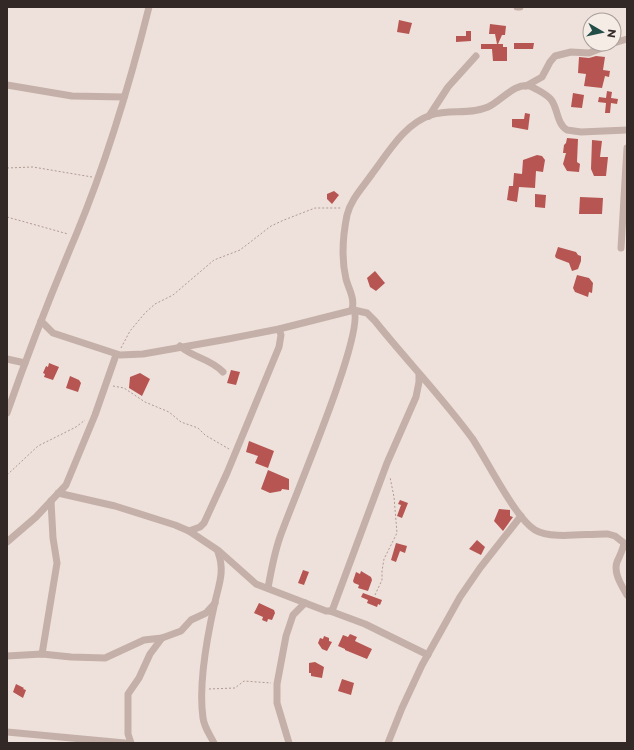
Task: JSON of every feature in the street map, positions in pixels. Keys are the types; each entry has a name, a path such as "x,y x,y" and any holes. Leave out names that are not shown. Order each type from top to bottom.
{"street":[{"path":"7,413 96,178 124,96 149,7"},
{"path":"268,588 280,538 334,399 341,373 348,357 356,324 353,310 353,298 346,279 343,242 349,207 386,154 399,138 414,125 429,116 442,112 467,112 481,110 491,106 517,88 526,86 542,77 555,56 571,52 592,52"},
{"path":"429,116 448,88 476,56"},
{"path":"7,85 72,96 124,96"},
{"path":"526,86 531,87 552,101 560,122 567,130 581,132 627,130"},
{"path":"621,248 626,190 627,148"},
{"path":"41,321 53,333 118,355 143,354 279,329 353,310 364,311 372,318 419,375 442,400 471,438 521,516 535,530 544,533 577,535 608,534 620,539 624,543 617,563 616,574 627,595"},
{"path":"189,531 200,528 204,523 279,347 282,335 279,329"},
{"path":"180,346 190,354 213,362 223,372"},
{"path":"7,542 36,517 58,493 70,477 95,415 105,384 118,355"},
{"path":"7,360 25,363"},
{"path":"330,612 334,610 387,463 416,397 419,375"},
{"path":"58,493 115,506 175,525 189,531 217,550 256,584 365,624 428,655"},
{"path":"42,654 57,563 53,538 51,501"},
{"path":"388,743 402,708 428,655 460,597 480,568 521,516"},
{"path":"214,743 203,719 202,690 215,602 222,572 221,560 217,550"},
{"path":"7,656 42,654 71,658 105,658 144,640 162,638 181,631 191,620 206,613 215,602"},
{"path":"289,743 277,703 278,684 286,636 293,615 305,603"},
{"path":"131,743 128,734 128,694 139,678 150,654 162,638"},
{"path":"7,732 125,743"}],"path":[{"path":"7,168 33,167 96,178"},
{"path":"118,355 130,331 145,313 155,304 173,295 214,260 240,250 271,226 315,208 349,207"},
{"path":"7,217 75,236"},
{"path":"105,384 124,388 145,402 169,412 181,422 198,428 205,436 235,452"},
{"path":"7,475 38,446 73,429 95,415"},
{"path":"375,595 382,580 384,559 397,534 394,497 390,476"},
{"path":"202,690 235,688 244,681 278,684"}],"building":[{"path":"399,20 412,23 409,34 397,32"},
{"path":"490,24 506,26 505,35 502,35 498,44 503,44 503,47 507,47 507,61 493,61 492,49 481,49 481,44 497,44 495,34 489,34"},
{"path":"466,31 471,31 471,41 456,42 456,36 466,36"},
{"path":"514,43 534,43 533,49 514,49"},
{"path":"596,56 605,57 603,70 610,71 609,77 605,76 602,88 584,86 586,74 578,73 579,57 589,58"},
{"path":"607,91 612,92 611,98 618,99 617,104 611,103 610,113 605,113 606,103 598,102 599,97 606,98"},
{"path":"573,93 584,95 582,108 571,107"},
{"path":"525,113 530,114 528,130 512,127 512,119 524,119"},
{"path":"567,138 578,139 577,162 580,164 579,172 567,171 563,164 566,153 563,153 564,145"},
{"path":"592,140 602,141 600,157 608,157 606,176 594,176 591,169"},
{"path":"537,155 542,156 545,160 543,172 536,171 535,188 519,187 517,202 507,200 509,186 513,186 514,173 522,174 523,160"},
{"path":"334,191 339,195 332,204 327,199 327,194"},
{"path":"535,194 546,195 545,208 535,207"},
{"path":"580,197 603,198 602,214 579,214"},
{"path":"558,247 576,252 581,256 578,269 572,271 569,263 556,258 555,256"},
{"path":"375,271 385,283 376,291 370,287 367,278"},
{"path":"577,275 589,278 593,283 592,293 589,292 588,297 575,292 573,288"},
{"path":"49,363 59,367 53,380 44,377 45,374 43,373 46,366 48,367"},
{"path":"231,370 240,372 236,385 227,383"},
{"path":"140,373 150,379 142,396 129,388 130,377"},
{"path":"70,376 79,380 81,383 78,392 66,388"},
{"path":"249,441 274,451 268,468 255,463 258,456 246,452"},
{"path":"268,470 289,479 289,490 282,489 281,491 270,493 261,489"},
{"path":"400,500 408,503 402,518 397,516 401,505 398,504"},
{"path":"499,509 510,510 510,516 513,517 503,531 494,521"},
{"path":"477,540 485,547 481,555 469,549"},
{"path":"396,543 407,546 405,553 400,551 396,562 391,560"},
{"path":"303,570 309,572 304,585 298,583"},
{"path":"361,571 371,577 372,580 368,591 358,588 359,585 353,581 356,572 360,574"},
{"path":"363,593 382,600 380,605 378,604 377,607 367,603 368,600 361,597"},
{"path":"259,603 274,610 275,613 272,620 268,619 267,622 262,620 263,617 254,613"},
{"path":"350,634 357,637 355,641 372,649 367,659 338,646 343,635 348,637"},
{"path":"324,636 329,638 329,641 332,642 327,651 322,649 318,643 320,638 323,639"},
{"path":"315,662 324,667 322,678 311,676 311,673 309,673 309,663"},
{"path":"342,679 354,683 351,695 338,691"},
{"path":"16,684 26,690 23,698 13,692"}]}
